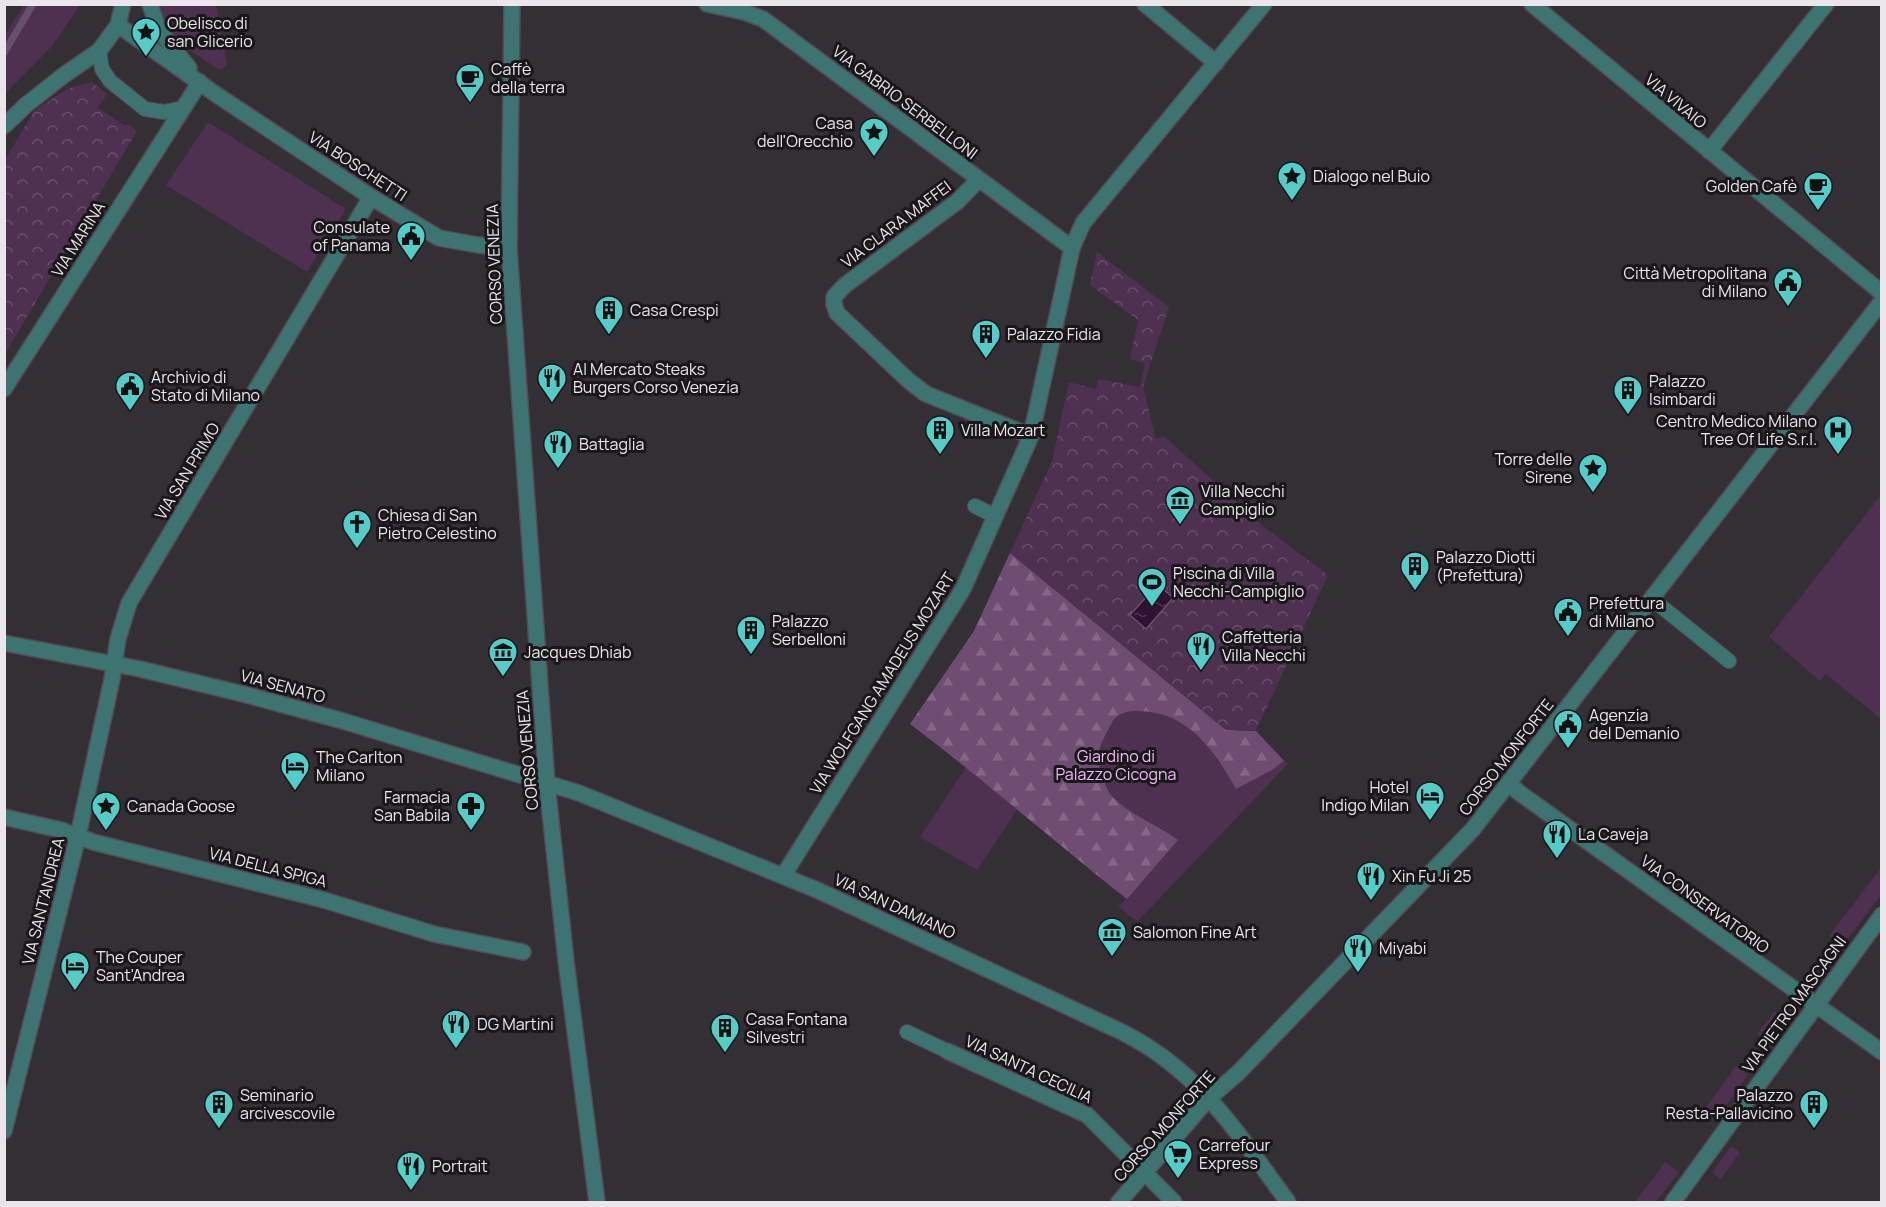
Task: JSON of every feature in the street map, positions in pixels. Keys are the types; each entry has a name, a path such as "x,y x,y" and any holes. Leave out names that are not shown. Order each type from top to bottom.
{"street":[{"path":"4,126 26,105 99,51 118,25 123,4"},
{"path":"150,4 158,29 200,82"},
{"name":"CORSO VENEZIA","path":"512,4 508,248 547,784 566,961 597,1203"},
{"path":"1145,4 1216,63"},
{"name":"VIA WOLFGANG AMADEUS MOZART","path":"783,876 963,589 1031,436 1072,248 1083,223 1264,4"},
{"name":"VIA VIVAIO","path":"1532,4 1881,293"},
{"path":"1709,151 1826,4"},
{"name":"VIA GABRIO SERBELLONI","path":"713,5 763,19 1072,248"},
{"path":"118,25 200,82"},
{"name":"VIA MARINA","path":"4,389 200,82"},
{"name":"VIA BOSCHETTI","path":"200,82 371,197 439,238 508,248"},
{"name":"VIA CLARA MAFFEI","path":"979,179 958,201 844,286 834,297 834,304 837,313 909,381 926,394 1031,436"},
{"name":"VIA SAN PRIMO","path":"113,671 118,639 129,603 371,197"},
{"name":"CORSO MONFORTE","path":"1119,1203 1209,1098 1238,1072 1473,829 1878,310"},
{"name":"VIA SENATO","path":"4,643 113,671 247,695 328,717 547,784"},
{"name":"VIA SANT'ANDREA","path":"4,1131 78,836 113,671"},
{"name":"VIA SAN DAMIANO","path":"547,784 579,793 817,890 1147,1045 1181,1070 1209,1098 1225,1116 1288,1203"},
{"name":"VIA CONSERVATORIO","path":"1509,784 1521,795 1881,1052"},
{"name":"VIA DELLA SPIGA","path":"4,817 61,830 93,842 324,900 434,934 523,952"},
{"name":"VIA PIETRO MASCAGNI","path":"1673,1203 1881,915"},
{"name":"VIA SANTA CECILIA","path":"947,1051 1087,1115 1174,1203"}],"lane":[{"path":"99,51 102,69 110,81 145,109 164,112 183,108"},
{"path":"975,507 995,516"},
{"path":"1652,599 1729,661"},
{"path":"907,1032 947,1051"}],"green space":[{"path":"24,5 79,5 52,46 5,94 4,36"},
{"path":"159,5 216,5 227,65 220,70 172,39 163,29"},
{"path":"92,82 107,94 98,108 137,131 5,354 5,160 34,111 67,89"},
{"path":"208,122 346,209 307,272 166,185"},
{"path":"1097,252 1169,307 1143,387 1156,439 1164,436 1263,526 1328,575 1256,731 1226,730 1010,553 1052,461 1069,382 1096,389 1098,379 1140,387 1145,363 1130,359 1138,320 1090,285"},
{"path":"1881,495 1881,719 1826,674 1820,681 1769,637"},
{"name":"Giardino di Palazzo Cicogna","path":"1010,553 1226,730 1256,731 1288,764 1138,921 1118,906 1126,899 1017,810 977,870 920,837 966,767 910,724 974,631"},
{"name":"Giardino di Palazzo Cicogna","path":"1010,553 1226,730 1256,731 1284,761 1236,789 1210,749 1183,724 1166,716 1143,711 1127,712 1115,718 1098,753 1100,770 1110,794 1125,808 1178,840 1127,899 910,724 974,631"},
{"path":"1881,868 1881,895 1842,946 1829,936"},
{"path":"1775,1011 1786,1019 1786,1025 1771,1045 1757,1034"},
{"path":"1736,1066 1748,1075 1717,1118 1705,1109"},
{"path":"1731,1146 1740,1152 1721,1179 1712,1173"},
{"path":"1665,1162 1679,1172 1656,1202 1635,1202"}],"water":[{"name":"Piscina di Villa Necchi-Campiglio","path":"1158,584 1173,598 1146,629 1130,615"}],"waterway":[{"path":"4,53 33,4"}],"place":[{"name":"Obelisco di san Glicerio","path":"146,58"},
{"name":"Caffè della terra","path":"470,104"},
{"name":"Casa dell'Orecchio","path":"874,158"},
{"name":"Dialogo nel Buio","path":"1292,202"},
{"name":"Golden Cafè","path":"1818,212"},
{"name":"Consulate of Panama","path":"411,262"},
{"name":"Città Metropolitana di Milano","path":"1788,308"},
{"name":"Casa Crespi","path":"609,336"},
{"name":"Palazzo Fidia","path":"986,360"},
{"name":"Al Mercato Steaks Burgers Corso Venezia","path":"552,404"},
{"name":"Archivio di Stato di Milano","path":"130,412"},
{"name":"Palazzo Isimbardi","path":"1628,416"},
{"name":"Villa Mozart","path":"940,456"},
{"name":"Centro Medico Milano Tree Of Life S.r.l.","path":"1838,456"},
{"name":"Battaglia","path":"558,470"},
{"name":"Torre delle Sirene","path":"1593,494"},
{"name":"Villa Necchi Campiglio","path":"1180,526"},
{"name":"Chiesa di San Pietro Celestino","path":"357,550"},
{"name":"Palazzo Diotti (Prefettura)","path":"1415,592"},
{"name":"Piscina di Villa Necchi-Campiglio","path":"1152,608"},
{"name":"Prefettura di Milano","path":"1568,638"},
{"name":"Palazzo Serbelloni","path":"751,656"},
{"name":"Caffetteria Villa Necchi","path":"1201,672"},
{"name":"Jacques Dhiab","path":"503,678"},
{"name":"Agenzia del Demanio","path":"1568,750"},
{"name":"The Carlton Milano","path":"295,792"},
{"name":"Hotel Indigo Milan","path":"1430,822"},
{"name":"Canada Goose","path":"106,832"},
{"name":"Farmacia San Babila","path":"471,832"},
{"name":"La Caveja","path":"1557,860"},
{"name":"Xin Fu Ji 25","path":"1371,902"},
{"name":"Salomon Fine Art","path":"1112,958"},
{"name":"Miyabi","path":"1358,974"},
{"name":"The Couper Sant'Andrea","path":"75,992"},
{"name":"DG Martini","path":"456,1050"},
{"name":"Casa Fontana Silvestri","path":"725,1054"},
{"name":"Seminario arcivescovile","path":"219,1130"},
{"name":"Palazzo Resta-Pallavicino","path":"1814,1130"},
{"name":"Carrefour Express","path":"1178,1180"},
{"name":"Portrait","path":"411,1192"}]}
